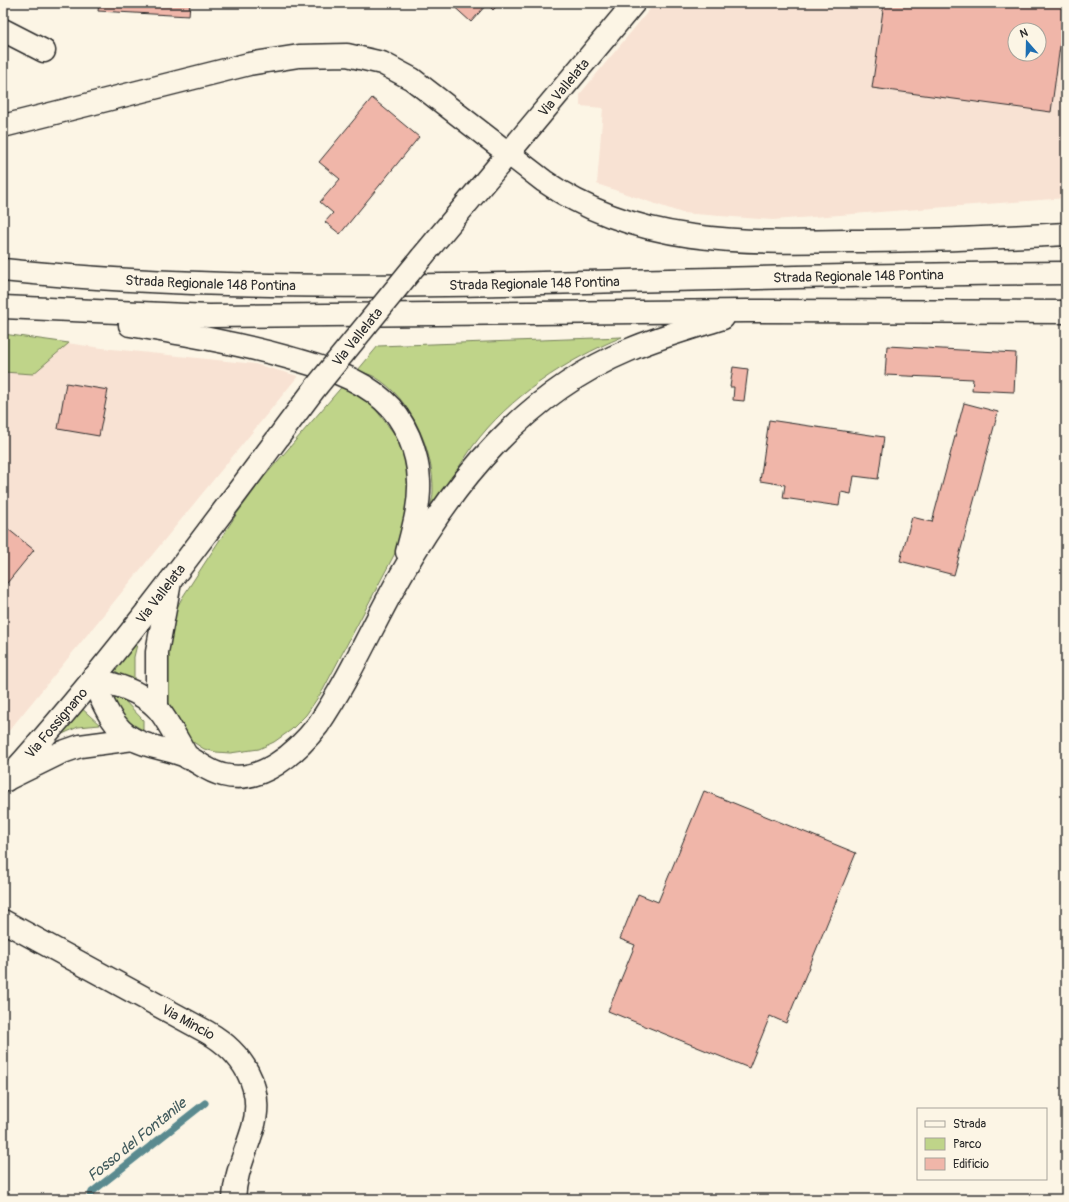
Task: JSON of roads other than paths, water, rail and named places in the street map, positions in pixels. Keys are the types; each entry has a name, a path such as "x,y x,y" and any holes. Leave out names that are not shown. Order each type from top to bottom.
{"main road":[{"name":"Via Vallelata","path":"92,679 170,582 316,387 422,256 634,3"},
{"path":"3,30 44,51"},
{"path":"3,126 249,64 291,57 334,54 370,59 398,70 412,79 555,189 584,205 632,224 697,238 748,242 832,242 1066,234"},
{"name":"Strada Regionale 148 Pontina","path":"3,270 135,280 336,285 463,285 851,276 1066,273"},
{"name":"Strada Regionale 148 Pontina","path":"3,307 210,316 747,311 1066,312"},
{"path":"38,309 212,339 271,352 327,369 360,384 376,394 387,404 400,422 413,449 418,470 418,506 401,574"},
{"path":"92,679 109,715 116,724 133,739 188,758 212,772 224,776 236,777 259,772 272,766 291,753 310,736 325,715 401,574 438,515 464,479 496,442 538,404 584,372 629,350 681,331 747,311"},
{"path":"157,708 157,652 170,582"},
{"path":"92,679 119,685 140,696 157,708 188,758"},
{"name":"Via Fossignano","path":"5,781 92,679"},
{"path":"5,781 60,753 80,746 133,739"},
{"name":"Via Mincio","path":"3,922 215,1036 240,1058 253,1084 256,1107 252,1130 236,1176 234,1199"}],"waterway":[{"name":"Fosso del Fontanile","path":"89,1199 92,1192 205,1103"}]}
